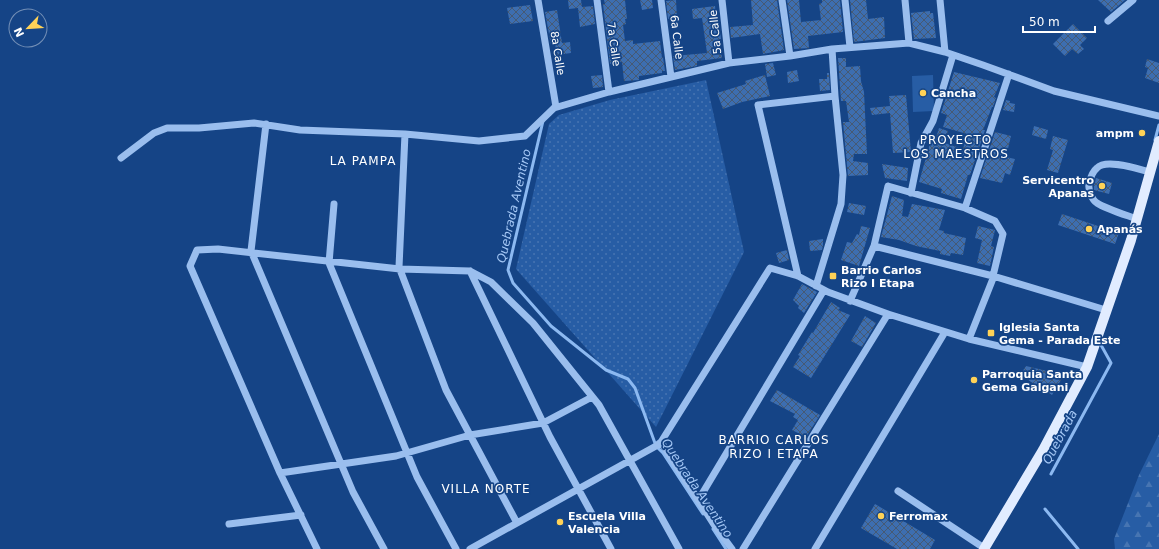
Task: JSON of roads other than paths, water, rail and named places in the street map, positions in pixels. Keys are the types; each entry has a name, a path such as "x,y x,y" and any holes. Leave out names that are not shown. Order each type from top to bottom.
{"main road":[{"path":"984,548 1043,450 1087,367 1131,240 1159,141"}],"street":[{"name":"8a Calle","path":"538,0 556,107 554,108"},
{"name":"7a Calle","path":"597,0 609,92"},
{"name":"6a Calle","path":"661,0 671,77"},
{"name":"5a Calle","path":"722,0 729,63"},
{"path":"782,0 790,56"},
{"path":"845,0 850,47"},
{"path":"905,0 909,43"},
{"path":"940,0 945,52"},
{"path":"1108,21 1132,0"},
{"path":"121,158 154,133 167,128 199,128 254,123 300,130 405,134 479,141 525,136 554,108 609,92 729,63 850,47 909,43 953,54 1054,91 1159,116"},
{"path":"816,286 841,204 842,175 832,49"},
{"path":"911,193 921,143 933,121 953,54"},
{"path":"965,208 1009,74"},
{"path":"798,276 758,106 835,96"},
{"path":"266,124 251,253 353,492 384,549"},
{"path":"405,134 400,269 446,390 517,523"},
{"path":"1137,219 1096,203 1088,186 1097,167 1104,164 1118,165 1150,172"},
{"path":"850,301 874,246 888,186 965,208 995,221 1003,234 993,276 968,339"},
{"path":"334,204 329,262 417,477 456,549"},
{"path":"874,246 993,276 1106,310"},
{"path":"317,549 280,473 190,266 197,250 218,249 400,269 470,271 491,282 533,324 599,406 679,549"},
{"path":"470,549 661,442 770,268 798,276 824,290 850,301 945,332 968,339 1087,367"},
{"path":"470,271 543,423 611,549"},
{"path":"699,499 824,290"},
{"path":"743,549 888,314"},
{"path":"815,549 945,332"},
{"path":"280,473 396,456 470,434 543,423 592,397"},
{"path":"661,442 732,549"},
{"path":"898,491 984,548"},
{"path":"229,524 301,515"}],"waterway":[{"name":"Quebrada Aventino","path":"543,121 508,270 513,283 551,326 606,370 628,379 635,388 656,446 663,453 703,514"},
{"path":"1155,140 1159,125"},
{"name":"Quebrada","path":"1051,474 1111,363 1101,345"},
{"name":"Quebrada","path":"1045,509 1078,549"},
{"name":"Quebrada Aventino","path":"713,529 726,549"}],"place":[{"name":"Cancha","path":"923,93"},
{"name":"ampm","path":"1142,133"},
{"name":"Servicentro Apanas","path":"1102,186"},
{"name":"Apanás","path":"1089,229"},
{"name":"Barrio Carlos Rizo I Etapa","path":"833,276"},
{"name":"Iglesia Santa Gema - Parada Este","path":"991,333"},
{"name":"Parroquia Santa Gema Galgani","path":"974,380"},
{"name":"Ferromax","path":"881,516"},
{"name":"Escuela Villa Valencia","path":"560,522"}],"district":[{"name":"PROYECTO LOS MAESTROS","path":"956,147"},
{"name":"LA PAMPA","path":"363,161"},
{"name":"BARRIO CARLOS RIZO I ETAPA","path":"774,447"},
{"name":"VILLA NORTE","path":"486,489"}]}
